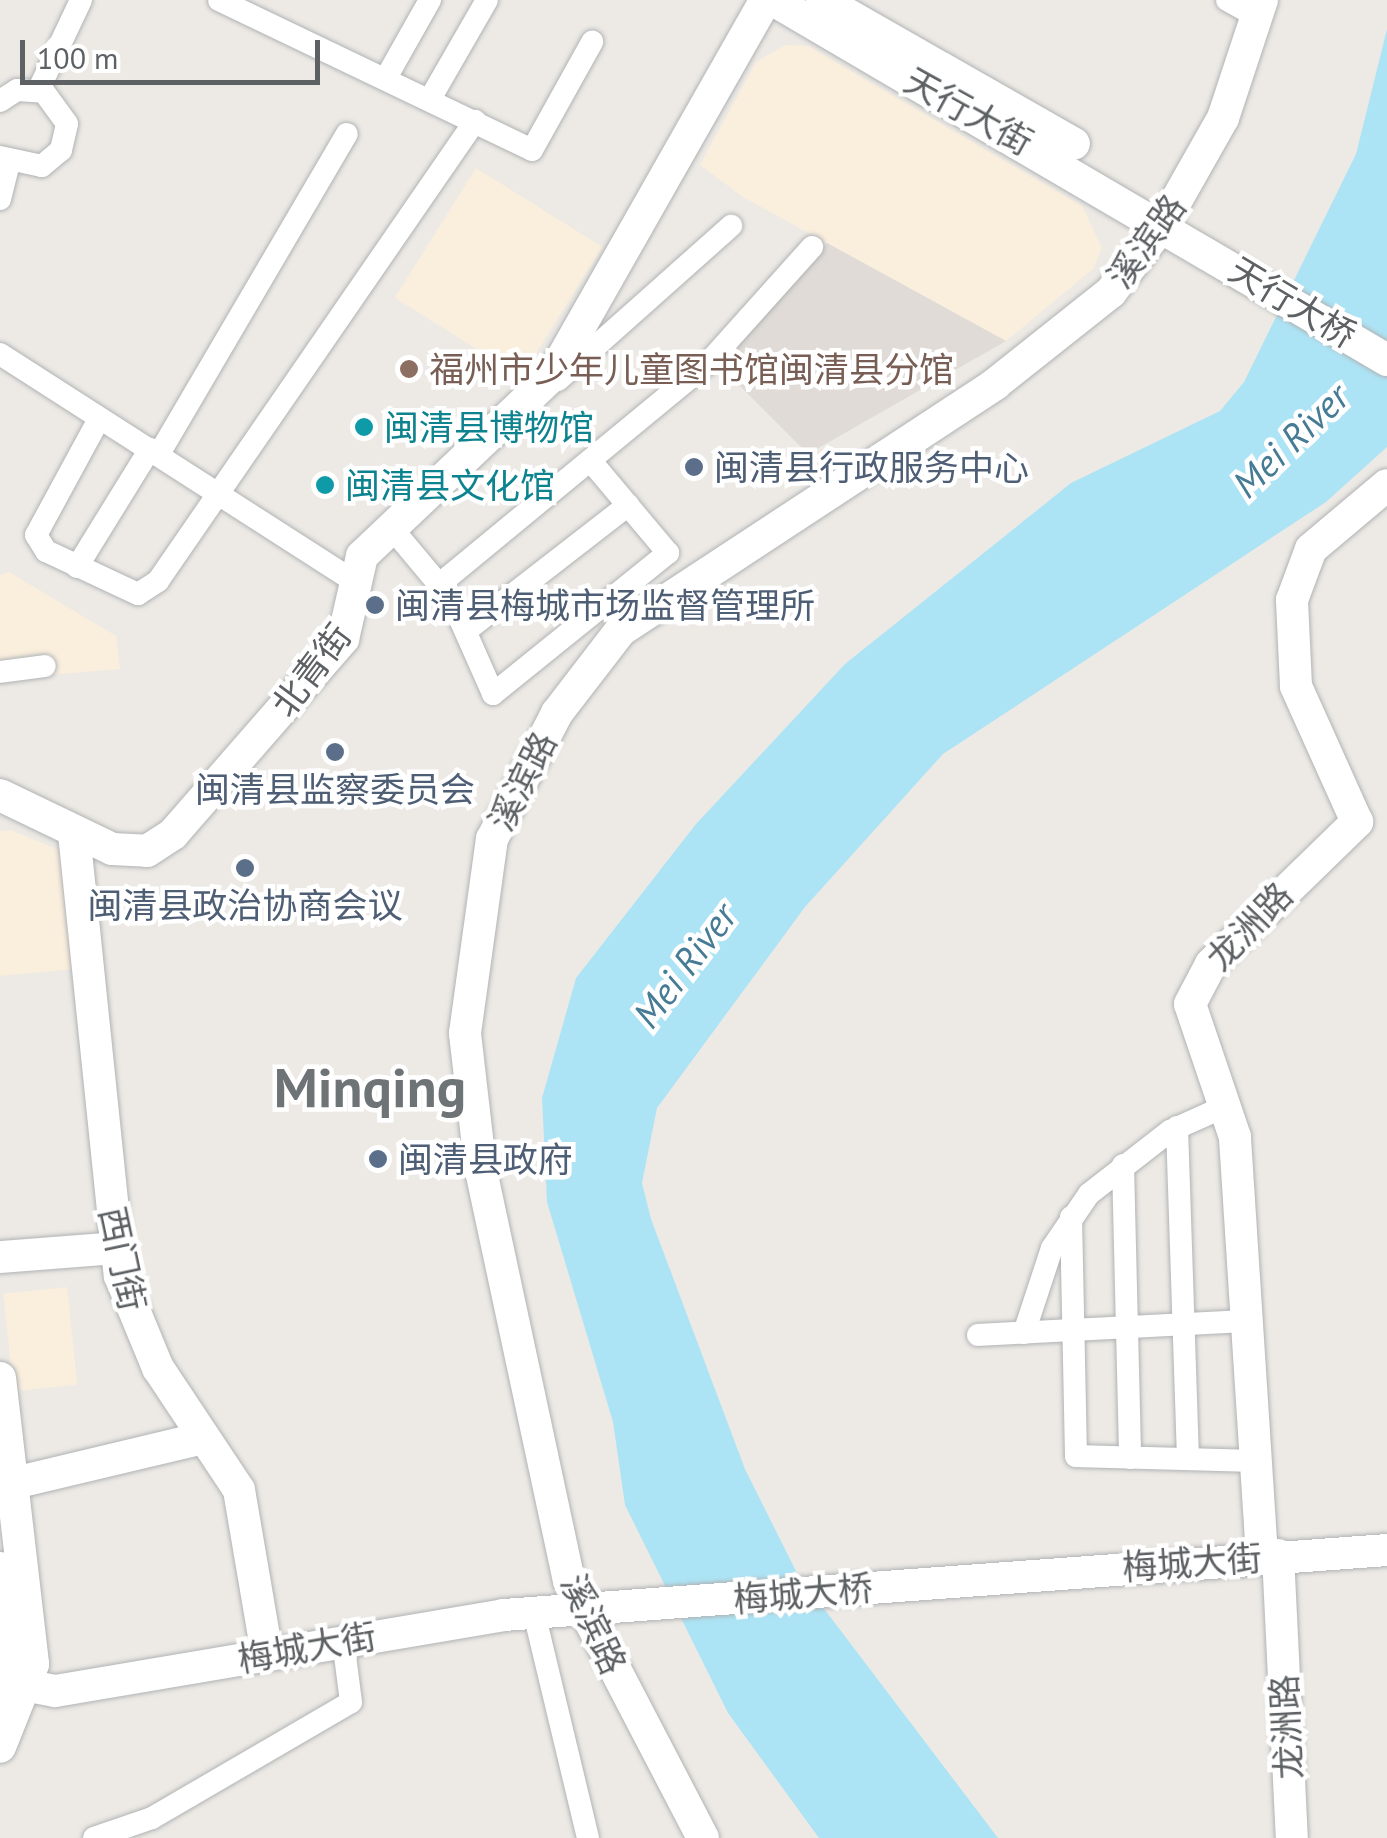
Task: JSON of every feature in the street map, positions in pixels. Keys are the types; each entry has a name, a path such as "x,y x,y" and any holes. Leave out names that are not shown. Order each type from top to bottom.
{"street":[{"path":"0,101 38,91 81,0"},
{"path":"219,0 532,150 592,42"},
{"path":"386,78 430,0"},
{"path":"430,99 487,0"},
{"name":"天行大街","path":"769,0 1169,215"},
{"name":"北青街","path":"0,795 74,832 130,853 173,834 343,638 352,580 390,526 522,412 566,355 769,0"},
{"path":"822,0 1203,236 1387,340"},
{"path":"1228,0 1260,9"},
{"name":"溪滨路","path":"702,1838 595,1610 469,1106 470,965 492,839 557,713 621,630 1049,346 1110,292 1169,215 1224,118 1260,9"},
{"path":"0,200 4,161 42,166 67,138 64,110 38,91"},
{"path":"99,419 38,524 40,545 128,594 149,589 475,121"},
{"path":"77,567 154,452 348,134"},
{"path":"522,412 730,226"},
{"name":"天行大桥","path":"1203,236 1387,360"},
{"path":"441,583 720,351 812,247"},
{"path":"0,385 6,359 220,490 352,580"},
{"path":"390,526 441,583 468,630 493,694 668,554 590,460"},
{"name":"龙洲路","path":"1292,1838 1270,1556 1254,1461 1228,1105 1192,1018 1192,990 1357,822 1292,670 1296,581 1311,549 1387,485"},
{"path":"468,630 628,504"},
{"path":"0,672 45,666"},
{"name":"西门街","path":"74,832 116,1248 135,1323 240,1490 267,1654"},
{"path":"1024,1333 1071,1217 1123,1165 1177,1127 1228,1105"},
{"path":"1177,1127 1188,1459"},
{"path":"1123,1165 1130,1458"},
{"path":"1071,1217 1076,1456 1254,1461"},
{"path":"0,1256 116,1248"},
{"path":"978,1336 1244,1321"},
{"path":"0,1378 14,1483 13,1693 0,1747"},
{"path":"14,1483 204,1438"},
{"name":"梅城大街","path":"997,1578 1387,1550"},
{"path":"0,1568 13,1693"},
{"name":"梅城大桥","path":"595,1610 997,1578"},
{"name":"梅城大街","path":"13,1693 534,1612 595,1610"},
{"path":"534,1612 588,1838"},
{"path":"94,1838 152,1818 352,1702 342,1640"}],"shaded area":[{"path":"785,45 808,46 1082,206 1102,248 1093,269 1006,341 743,197 700,165 756,62"},
{"path":"476,168 602,247 521,377 395,298"},
{"path":"827,243 1006,341 808,454 718,364"},
{"path":"9,572 116,636 120,669 0,679 0,575"},
{"path":"11,830 63,852 74,969 0,976 0,831"},
{"path":"67,1287 77,1384 14,1391 3,1294"}],"water":[{"name":"Mei River","path":"1387,29 1387,447 1326,502 943,754 805,907 657,1108 642,1183 651,1219 745,1469 797,1573 998,1838 819,1838 728,1713 625,1505 613,1422 547,1202 542,1098 576,978 696,824 845,664 1071,483 1220,411 1244,382 1356,154"}],"place":[{"name":"福州市少年儿童图书馆闽清县分馆","path":"409,369"},
{"name":"闽清县博物馆","path":"364,427"},
{"name":"闽清县行政服务中心","path":"694,467"},
{"name":"闽清县文化馆","path":"325,485"},
{"name":"闽清县梅城市场监督管理所","path":"375,605"},
{"name":"闽清县监察委员会","path":"335,752"},
{"name":"闽清县政治协商会议","path":"245,868"},
{"name":"闽清县政府","path":"378,1159"}],"district":[{"name":"Minqing","path":"370,1087"}]}
